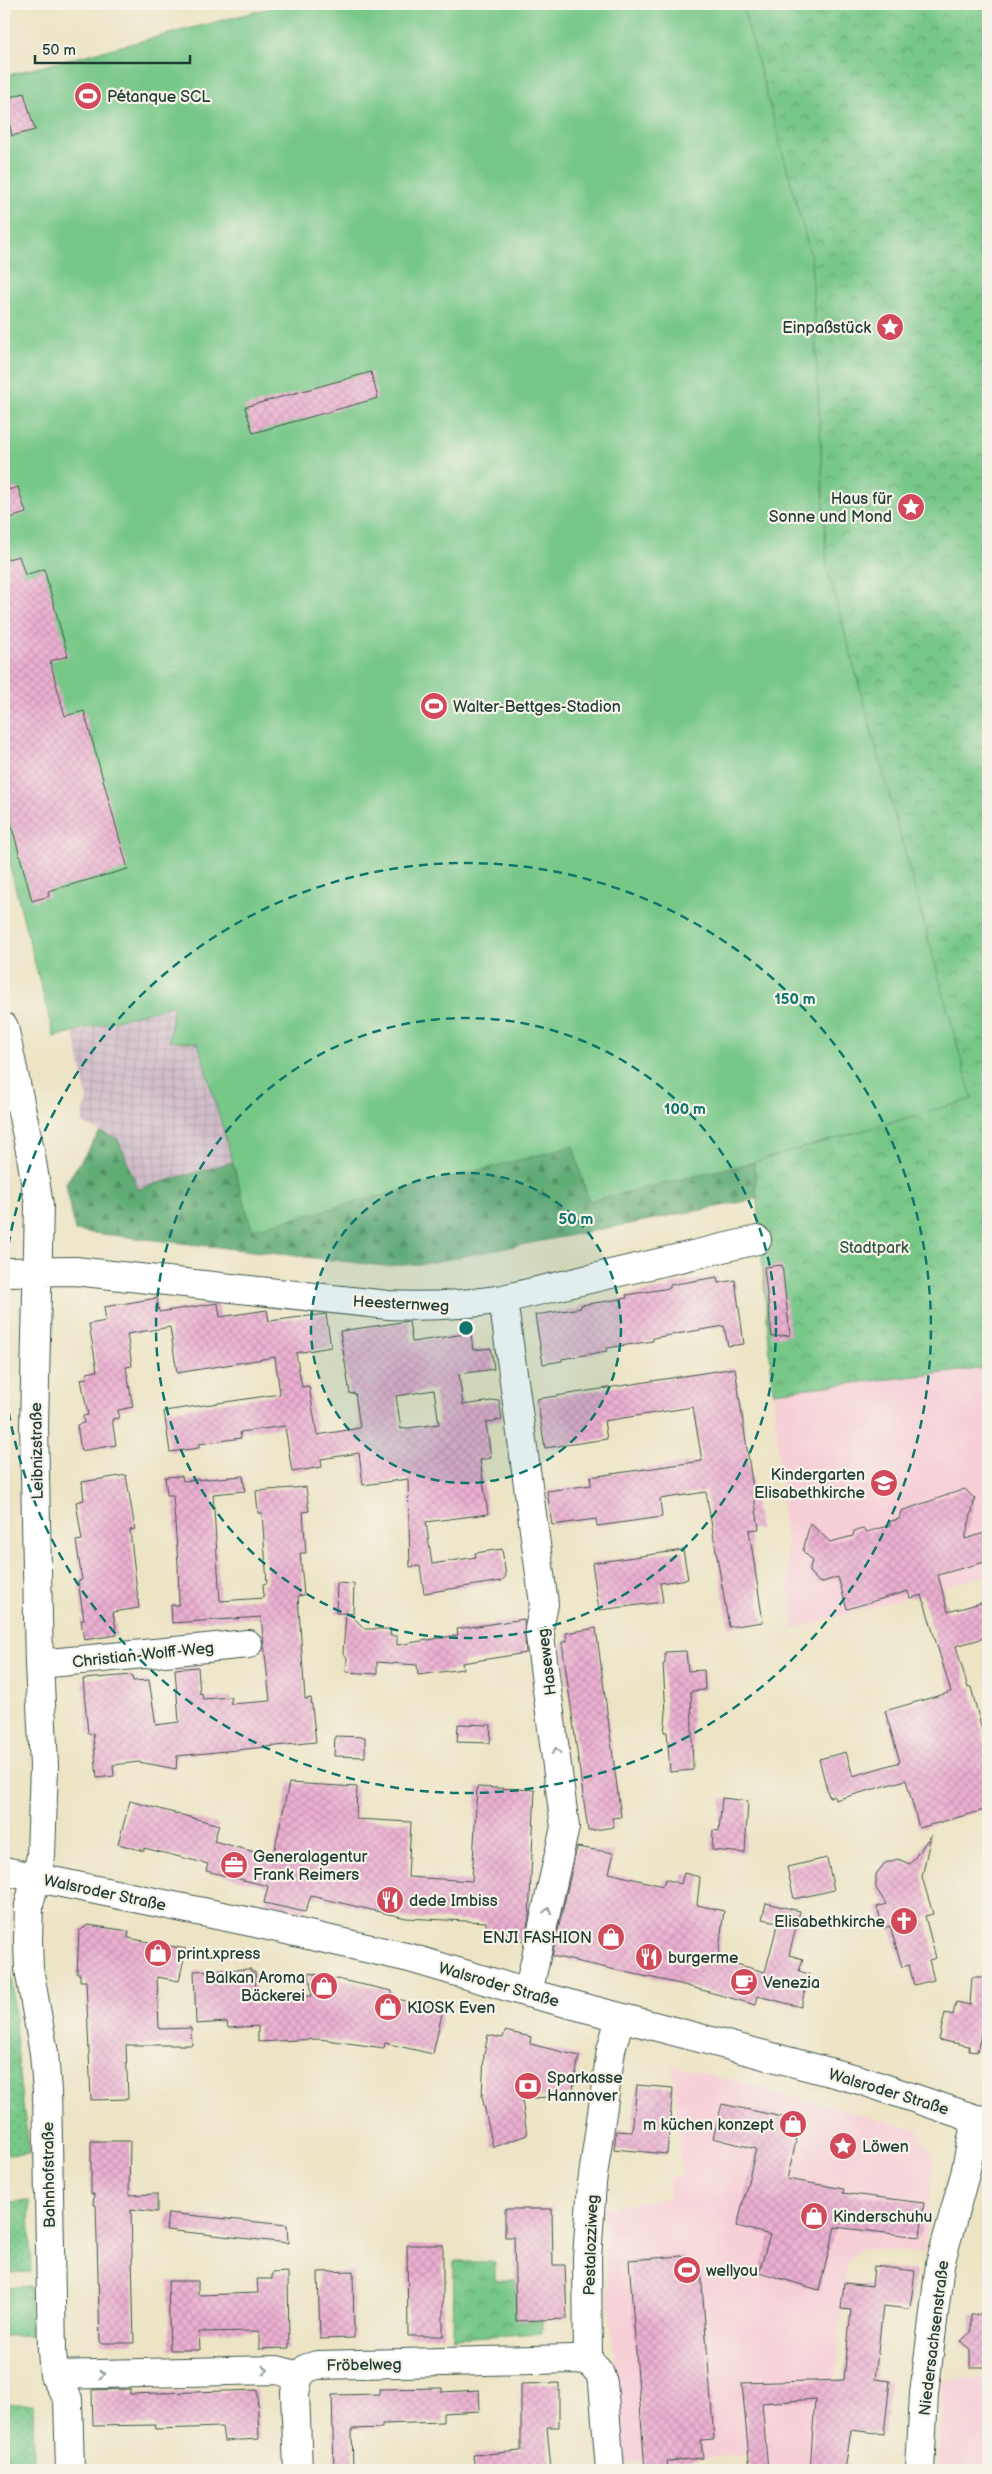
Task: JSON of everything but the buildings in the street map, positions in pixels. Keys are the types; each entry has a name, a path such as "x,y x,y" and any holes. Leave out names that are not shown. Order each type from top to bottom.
{"street":[{"name":"Leibnizstraße","path":"4,1027 30,1150 39,1205 34,1426 39,1664 44,1766 41,1856 36,1878"},
{"name":"Heesternweg","path":"4,1272 39,1270 76,1271 400,1306 426,1307 503,1299 757,1240"},
{"name":"Haseweg","path":"503,1299 544,1604 539,1629 565,1827 528,1993"},
{"name":"Christian-Wolff-Weg","path":"39,1664 248,1644"},
{"name":"Walsroder Straße","path":"4,1872 251,1922 410,1958 620,2018 860,2080 982,2119"},
{"name":"Bahnhofstraße","path":"36,1878 29,1905 28,1941 30,1969 44,2053 47,2091 54,2375 68,2399 70,2470"},
{"name":"Pestalozziweg","path":"588,2360 587,2258 592,2184 611,2050 620,2018"},
{"name":"Niedersachsenstraße","path":"920,2470 924,2394 940,2264 982,2119"},
{"path":"588,2360 599,2372 603,2383 610,2470"},
{"name":"Fröbelweg","path":"299,2376 307,2368 318,2365 588,2360"},
{"path":"54,2375 277,2370 299,2376 295,2393 298,2470"}],"shaded area":[{"path":"174,1004 169,1041 198,1043 232,1162 138,1189 118,1139 82,1123 87,1098 74,1033"},
{"path":"4,1194 11,1255 4,1256"},
{"name":"Kindergarten Elisabethkirche","path":"988,1368 988,1575 793,1629 773,1392"},
{"path":"673,2065 918,2130 934,2160 924,2253 860,2248 848,2260 841,2309 829,2470 750,2470 748,2455 622,2463 602,2208 670,2198 669,2177 682,2176"},
{"path":"943,2379 988,2379 988,2470 938,2470"}],"green space":[{"name":"Walter-Bettges-Stadion","path":"286,4 742,4 811,257 827,568 972,1099 754,1162 589,1201 573,1146 252,1229 198,1043 169,1041 174,1005 54,1037 4,844 4,76"},
{"name":"Stadtpark","path":"742,4 988,4 988,1368 773,1392 754,1162 972,1099 827,568 811,257"},
{"path":"100,1132 118,1139 138,1189 232,1162 252,1228 573,1146 589,1201 754,1162 757,1199 423,1264 385,1266 75,1231 66,1183"},
{"path":"4,1969 11,1969 20,2084 30,2154 4,2155"},
{"path":"29,2201 31,2272 4,2273 4,2202"},
{"path":"454,2262 495,2262 495,2280 515,2280 516,2320 542,2320 542,2333 453,2338"},
{"path":"30,2286 31,2335 4,2336 4,2287"},
{"path":"4,2404 33,2404 34,2470 4,2470"}],"place":[{"name":"Pétanque SCL","path":"88,96"},
{"name":"Einpaßstück","path":"890,327"},
{"name":"Haus für Sonne und Mond","path":"911,507"},
{"name":"Walter-Bettges-Stadion","path":"434,706"},
{"name":"Kindergarten Elisabethkirche","path":"884,1483"},
{"name":"Generalagentur Frank Reimers","path":"234,1865"},
{"name":"dede Imbiss","path":"390,1900"},
{"name":"Elisabethkirche","path":"904,1921"},
{"name":"ENJI FASHION","path":"611,1937"},
{"name":"print.xpress","path":"158,1953"},
{"name":"burgerme","path":"649,1957"},
{"name":"Venezia","path":"744,1982"},
{"name":"Balkan Aroma Bäckerei","path":"324,1986"},
{"name":"KIOSK Even","path":"388,2007"},
{"name":"Sparkasse Hannover","path":"528,2086"},
{"name":"m küchen konzept","path":"793,2124"},
{"name":"Löwen","path":"843,2146"},
{"name":"Kinderschuhu","path":"814,2216"},
{"name":"wellyou","path":"687,2270"}]}
